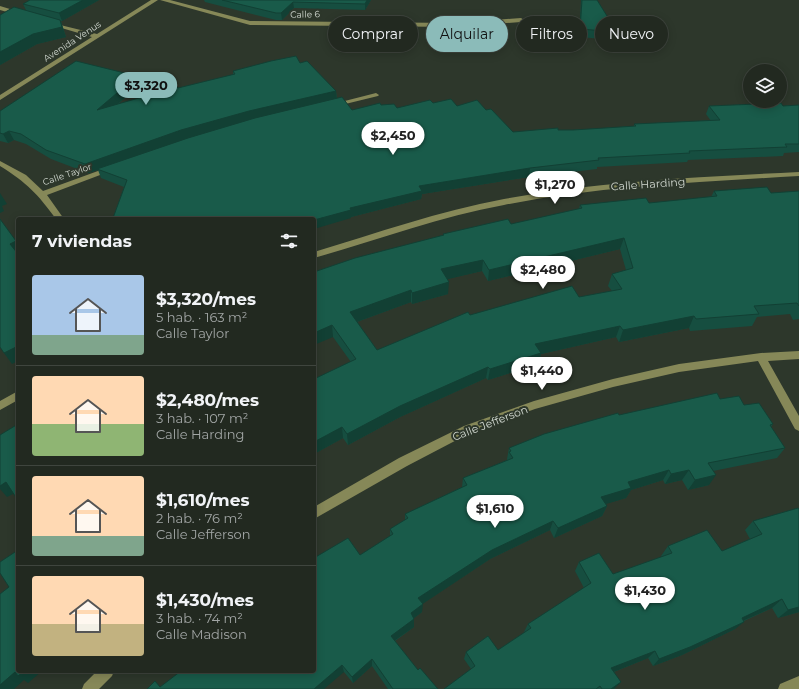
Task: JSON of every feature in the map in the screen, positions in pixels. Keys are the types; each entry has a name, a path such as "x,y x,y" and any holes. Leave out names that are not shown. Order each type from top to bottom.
{"street":[{"name":"Avenida Venus","path":"0,98 155,0"},
{"name":"Calle 6","path":"163,0 250,23 323,22 454,25 516,20"},
{"path":"0,8 30,17"},
{"path":"44,21 96,36"},
{"path":"322,108 376,96"},
{"path":"0,163 23,177 42,194 59,217"},
{"name":"Calle Taylor","path":"42,194 117,168"},
{"name":"Calle Harding","path":"316,255 380,235 503,202 616,186 799,174"},
{"name":"Calle Jefferson","path":"316,513 402,462 468,429 534,405 613,383 679,368 760,357 799,355"},
{"path":"760,357 799,426"},
{"path":"0,406 16,395"},
{"path":"89,689 105,673"},
{"path":"785,689 799,683"}],"building":[{"path":"30,0 83,0 59,13 23,4"},
{"path":"222,0 367,0 365,4 293,2 281,13 276,13"},
{"path":"582,0 597,0 607,16 595,16 595,30 587,30 587,16 581,16"},
{"path":"14,7 60,20 62,27 33,34 0,52 0,15"},
{"path":"296,56 300,63 307,61 336,91 249,111 181,130 85,164 46,150 21,134 9,131 3,134 0,133 0,111 76,61 137,76 97,110 177,87 235,74 233,71"},
{"path":"342,97 352,110 380,103 381,105 394,104 397,108 430,100 433,103 451,99 457,106 477,100 486,110 491,109 513,132 558,128 558,130 573,130 636,126 634,124 720,120 709,106 743,105 743,108 787,108 787,106 799,105 799,144 785,144 787,147 689,151 690,153 598,158 599,160 530,168 419,186 422,191 350,208 351,210 316,219 316,217 113,217 127,180 97,169 188,138 255,118"},
{"path":"767,187 771,193 799,191 799,306 797,303 754,306 759,314 696,319 694,316 623,330 620,326 535,344 541,353 490,369 488,367 400,406 347,434 342,427 316,441 316,378 356,359 332,325 316,332 316,271 355,258 444,235 443,234 508,219 511,224 582,208 580,205 646,198 649,203 717,196 714,191","holes":["624,238 633,268 612,274 622,289 579,297 572,286 470,315 468,312 377,350 350,312 411,290 412,293 449,282 441,269 483,260 489,270"]},
{"path":"0,219 16,241 10,244 16,252 16,347 4,353 0,347"},
{"path":"717,393 720,399 739,396 744,405 759,403 773,424 770,425 785,448 708,463 716,475 695,480 689,470 671,474 669,470 628,482 631,488 601,497 607,506 558,528 553,521 492,550 418,598 423,604 411,613 414,619 391,636 418,670 420,668 438,689 393,689 372,659 352,677 342,665 314,689 147,689 155,681 160,687 178,673 316,673 316,557 348,538 360,555 393,534 390,529 408,518 405,514 467,485 463,478 513,458 509,452 511,451 509,448 544,434 618,413 619,415"},
{"path":"16,425 16,497 6,482 0,486 0,435"},
{"path":"798,508 799,607 788,610 782,599 742,618 744,622 690,647 659,659 655,651 611,668 621,682 611,689 602,689 600,686 596,689 444,689 475,666 466,652 488,636 498,650 531,628 528,624 591,583 579,562 599,553 613,574 672,553 668,546 707,530 722,551 762,534 753,521"},
{"path":"15,552 16,553 16,673 22,673 18,676 15,672 0,685 0,594 9,587 0,573 0,562"}]}
